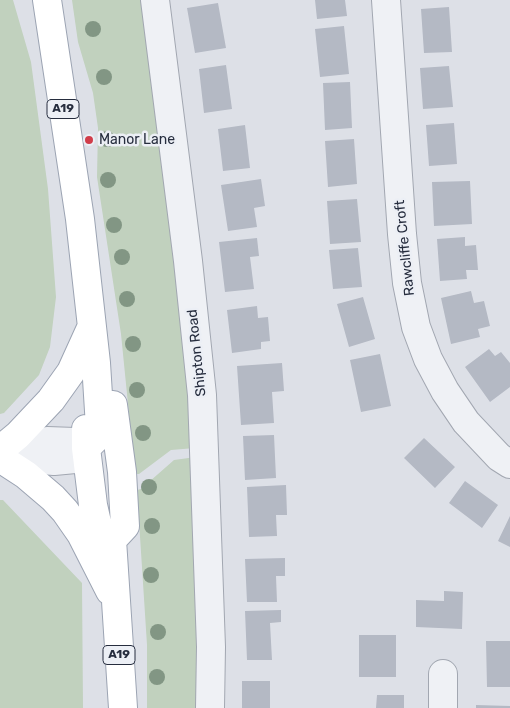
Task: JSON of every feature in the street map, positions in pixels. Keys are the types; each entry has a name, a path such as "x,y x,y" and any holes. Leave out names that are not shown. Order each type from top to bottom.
{"main road":[{"name":"A19","path":"47,0 80,219 96,363 109,373 122,472 125,526 112,540 123,708"},
{"path":"91,328 71,372 51,400 18,435 5,454 65,511 81,534 115,602"},
{"path":"96,363 85,374 86,448 98,527 112,540"},
{"path":"86,448 105,456 122,472"}],"street":[{"name":"Shipton Road","path":"155,0 202,396 211,647 210,708"},
{"name":"Rawcliffe Croft","path":"386,0 402,234 407,283 416,327 428,359 450,399 466,422 499,457 510,464"},
{"path":"5,454 47,441 74,442 86,448"},
{"path":"443,708 444,674"}],"green space":[{"path":"0,0 13,0 31,62 48,189 56,297 50,347 39,375 4,413 0,414"},
{"path":"72,0 146,0 195,448 171,450 139,474 135,474 121,334 97,177 98,128 93,93 78,42"},
{"path":"196,457 200,708 147,708 147,645 137,490 141,489 174,460"},
{"path":"0,500 3,500 82,583 83,708 0,708"}],"building":[{"path":"315,0 345,0 347,16 317,19"},
{"path":"218,3 226,48 195,53 187,8"},
{"path":"449,7 452,52 424,53 421,9"},
{"path":"344,26 349,74 320,77 315,29"},
{"path":"226,65 232,109 204,113 199,69"},
{"path":"449,66 453,107 423,109 420,68"},
{"path":"350,82 352,128 325,130 323,83"},
{"path":"454,123 457,164 429,166 426,125"},
{"path":"245,125 250,168 223,171 218,129"},
{"path":"354,139 357,184 328,187 325,141"},
{"path":"261,179 265,206 254,208 257,227 228,231 221,185"},
{"path":"470,181 472,224 434,226 432,182"},
{"path":"357,199 361,242 330,244 327,201"},
{"path":"465,237 465,246 476,245 478,270 466,270 467,279 440,281 437,239"},
{"path":"257,238 259,256 250,257 254,289 225,292 219,242"},
{"path":"358,248 362,287 333,289 329,250"},
{"path":"471,291 474,303 484,301 490,326 478,329 480,337 451,344 441,298"},
{"path":"363,297 375,339 349,347 337,304"},
{"path":"257,306 258,318 268,317 270,341 261,342 261,349 232,353 227,310"},
{"path":"489,349 495,356 501,352 510,363 510,387 490,402 465,367"},
{"path":"380,354 391,406 361,412 350,360"},
{"path":"282,363 284,391 272,392 274,423 241,425 237,366"},
{"path":"274,435 276,478 245,480 243,436"},
{"path":"424,438 455,467 435,488 404,458"},
{"path":"465,481 498,505 482,528 449,503"},
{"path":"286,485 287,515 276,515 277,536 249,537 247,487"},
{"path":"510,516 510,547 498,541"},
{"path":"285,558 285,576 276,576 277,602 247,602 245,559"},
{"path":"444,591 463,592 462,629 416,627 416,600 444,601"},
{"path":"281,610 281,622 270,623 272,660 247,660 245,611"},
{"path":"359,635 396,635 396,677 359,677"},
{"path":"486,641 510,641 510,687 487,687"},
{"path":"242,681 270,681 270,708 242,708"},
{"path":"377,695 404,695 404,708 376,708"},
{"path":"476,705 510,706 510,708 476,708"}],"place":[{"name":"Manor Lane","path":"89,140"}]}
